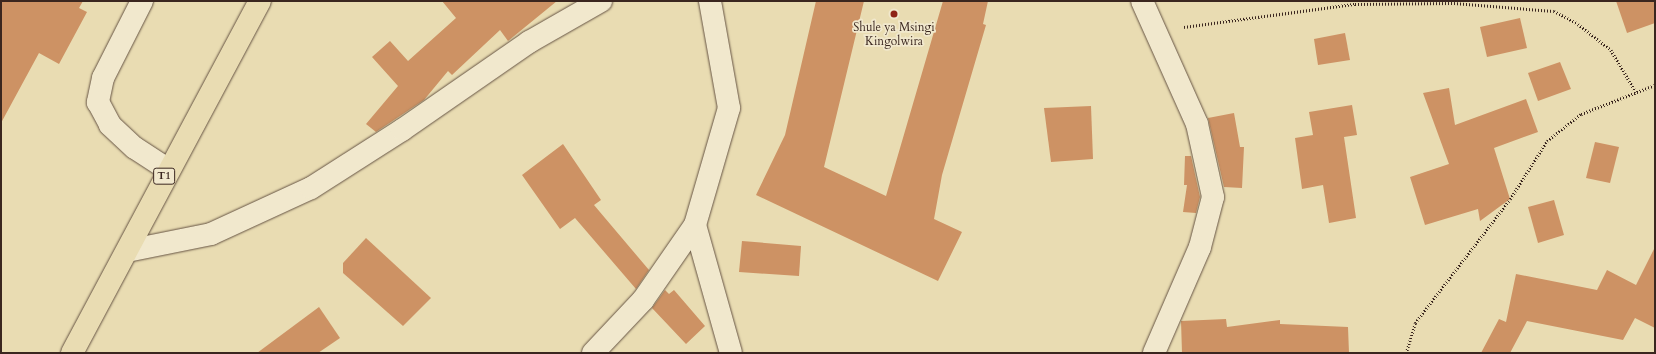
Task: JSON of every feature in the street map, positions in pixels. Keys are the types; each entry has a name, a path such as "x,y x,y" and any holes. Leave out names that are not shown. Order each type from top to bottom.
{"highway":[{"name":"T1","path":"72,353 127,251 167,169 260,1"}],"street":[{"path":"142,1 103,78 98,102 110,125 135,148 167,169"},
{"path":"127,251 211,234 305,191 402,130 529,42 601,1"},
{"path":"593,353 643,300 695,225 728,108 710,1"},
{"path":"1142,1 1197,124 1213,197 1200,247 1154,353"},
{"path":"695,225 731,353"}],"path":[{"path":"1176,23 1181,28 1355,3 1454,3 1554,11 1578,24 1611,50 1636,92"},
{"path":"1406,353 1415,323 1510,199 1547,141 1581,114 1655,85"}],"building":[{"path":"1,1 83,1 79,8 87,12 59,64 39,53 1,123"},
{"path":"442,1 557,1 508,41 500,30 452,75 448,71 424,100 376,132 366,124 398,86 372,57 390,41 408,61 456,18"},
{"path":"816,1 864,1 824,167 886,196 943,1 988,1 983,24 986,25 942,175 934,219 962,232 938,281 756,195 785,135"},
{"path":"1616,1 1655,1 1655,23 1627,33"},
{"path":"1520,18 1527,48 1487,57 1480,27"},
{"path":"1345,33 1350,60 1318,65 1314,39"},
{"path":"1560,62 1571,89 1538,101 1528,73"},
{"path":"1449,88 1455,125 1526,99 1538,132 1494,148 1510,199 1480,221 1478,209 1425,225 1410,177 1449,164 1423,93"},
{"path":"1352,105 1357,135 1344,137 1356,218 1329,223 1323,185 1302,189 1295,138 1313,135 1309,112"},
{"path":"1091,106 1093,159 1051,162 1044,108"},
{"path":"1234,113 1240,147 1244,147 1242,188 1224,187 1208,118"},
{"path":"1595,142 1619,147 1610,183 1586,178"},
{"path":"563,144 601,200 594,205 649,270 636,289 575,218 560,229 522,175"},
{"path":"1185,156 1191,156 1200,197 1196,213 1183,212 1187,185 1184,185"},
{"path":"1554,200 1564,235 1538,243 1528,207"},
{"path":"366,238 431,298 403,326 343,273 343,263"},
{"path":"742,241 801,246 799,276 739,272"},
{"path":"1655,247 1655,328 1635,318 1623,340 1527,321 1510,353 1481,353 1499,319 1506,322 1516,274 1597,290 1607,270 1636,285"},
{"path":"665,290 669,294 674,290 705,326 686,344 652,308"},
{"path":"319,307 340,338 318,353 257,353"},
{"path":"1226,319 1227,327 1280,320 1280,324 1348,327 1349,353 1182,353 1181,321"}],"place":[{"name":"Shule ya Msingi Kingolwira","path":"894,14"}]}
